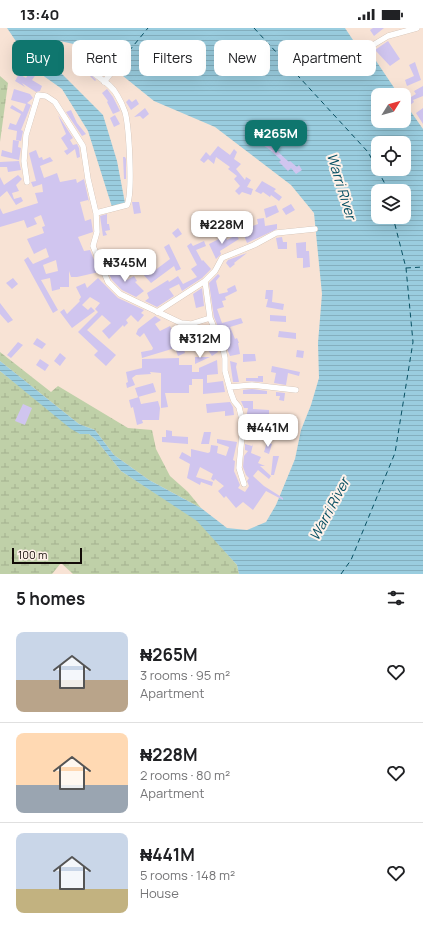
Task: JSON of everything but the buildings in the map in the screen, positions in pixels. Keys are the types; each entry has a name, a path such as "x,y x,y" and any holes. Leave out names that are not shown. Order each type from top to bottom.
{"street":[{"path":"376,43 388,36 417,28"},
{"path":"96,213 126,206 129,201 128,125 125,112 114,90 97,76"},
{"path":"104,82 109,76"},
{"path":"27,182 24,160 26,135 38,95 46,96 59,107 68,121 70,128 83,146 87,174 96,213 97,232 94,246 108,282 120,294 181,323 192,324 210,318"},
{"path":"156,312 205,281 215,271 222,258 231,253 254,245 276,233 315,229"},
{"path":"205,281 210,318 223,349 225,371 234,401 239,407 243,424 239,468 244,484"},
{"path":"230,387 252,385 296,390"}],"green space":[{"path":"0,76 8,83 0,142"},
{"path":"0,352 51,392 58,386 128,428 152,430 156,449 170,476 188,492 201,508 149,480 114,455 95,430 79,424 0,361"},
{"path":"0,371 80,434 89,434 96,440 121,471 197,520 237,565 239,574 73,574 61,563 52,574 0,574"}],"water":[{"name":"Warri River","path":"7,28 345,28 353,40 278,40 278,76 376,76 376,61 394,88 371,88 371,128 411,128 411,112 423,129 423,574 239,574 237,565 197,521 121,471 96,440 89,434 80,434 71,429 0,371 0,361 79,424 95,430 114,455 149,480 201,508 227,528 247,530 266,522 276,505 295,459 301,430 311,405 319,378 318,343 322,294 314,213 291,185 215,127 154,101 123,76 131,76 131,40 72,40 72,44 64,42 64,40 15,40"},
{"path":"44,76 64,76 103,115 117,161 125,203 112,207 88,131 62,89"}],"ferry route":[{"path":"131,49 148,28"},
{"path":"254,28 368,152 385,184"},
{"path":"341,574 351,560 395,453 413,342 406,268 395,224"},
{"path":"406,268 423,267"}]}
